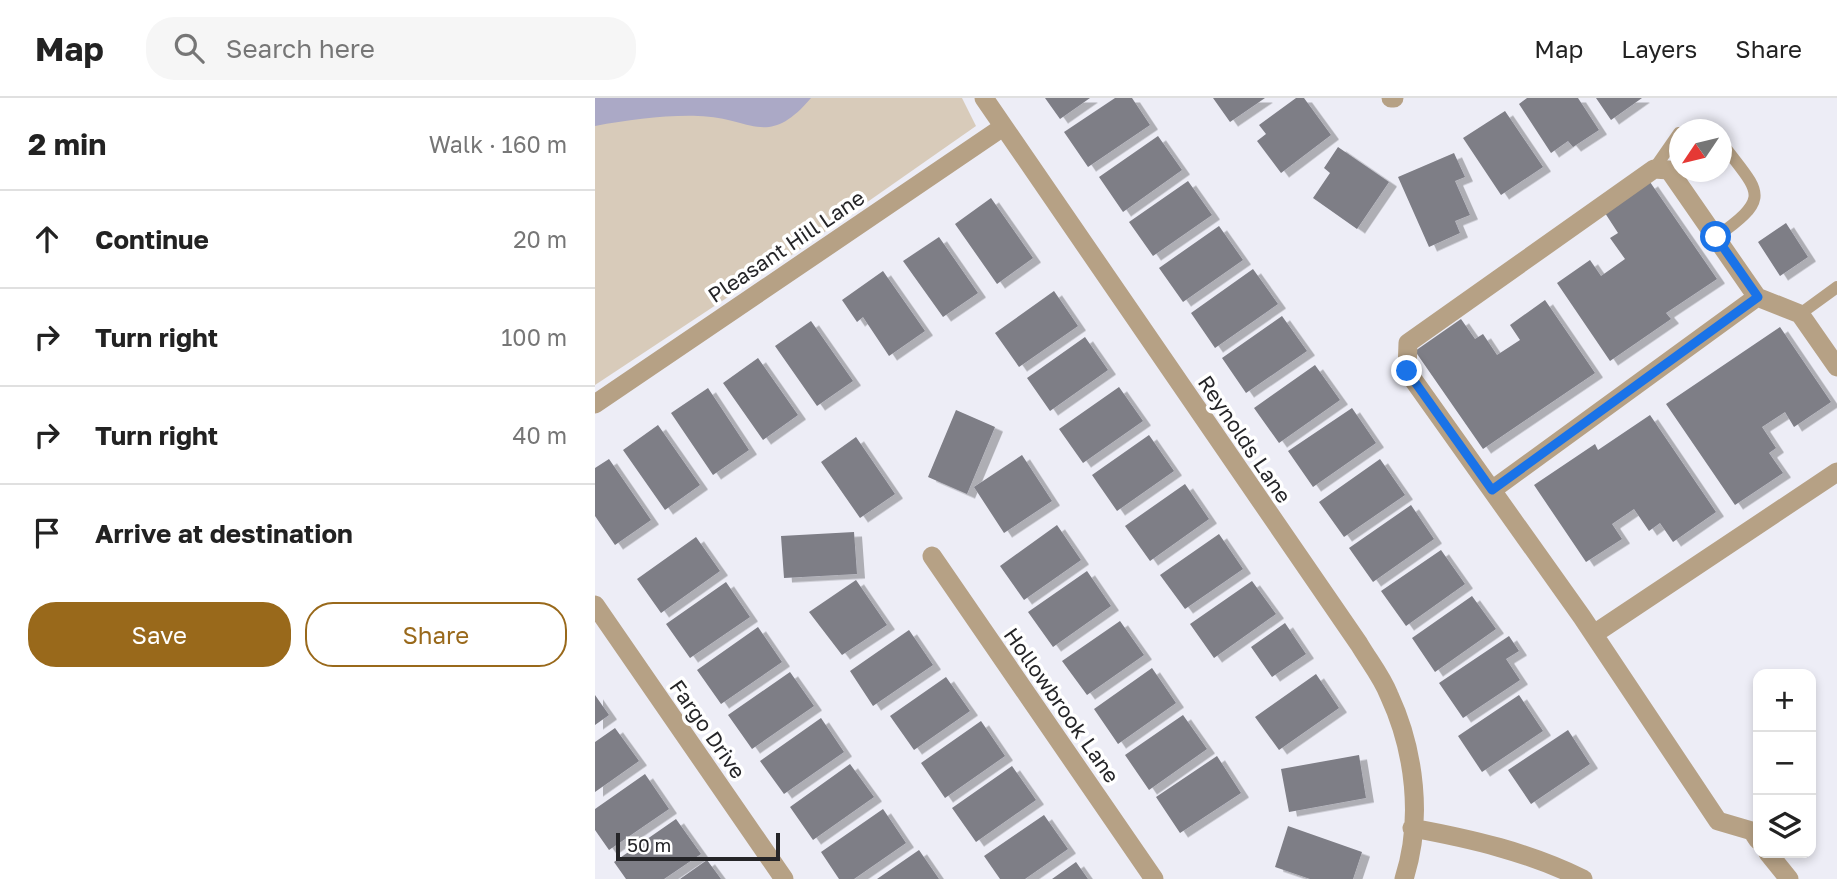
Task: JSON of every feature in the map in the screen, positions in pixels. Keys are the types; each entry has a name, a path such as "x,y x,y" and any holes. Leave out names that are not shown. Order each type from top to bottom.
{"street":[{"name":"Reynolds Lane","path":"984,98 1359,644 1389,693 1409,747 1415,809 1404,879"},
{"name":"Pleasant Hill Lane","path":"595,404 1003,127"},
{"path":"1753,832 1719,821 1594,634 1407,371 1408,343 1654,169 1669,170 1758,297 1800,314 1837,367"},
{"path":"1492,490 1758,297"},
{"path":"1594,634 1837,472"},
{"name":"Hollowbrook Lane","path":"932,556 1154,879"},
{"name":"Fargo Drive","path":"595,605 784,879"},
{"path":"1412,828 1478,840 1523,854 1583,879"},
{"path":"1772,858 1789,879"}],"lane":[{"path":"1654,169 1669,147"},
{"path":"1716,237 1748,215 1754,204 1753,185 1732,157"},
{"path":"1800,314 1837,287"}],"shaded area":[{"path":"595,98 962,98 976,126 793,254 595,385"}],"water":[{"path":"595,98 811,98 796,114 782,123 758,127 698,116 647,118 595,126"}],"building":[{"path":"1045,98 1090,98 1060,119"},
{"path":"1115,98 1132,98 1150,125 1088,167 1064,132"},
{"path":"1213,98 1265,98 1230,122"},
{"path":"1296,98 1304,98 1331,135 1281,173 1257,141 1266,134 1259,125"},
{"path":"1527,98 1578,98 1599,130 1573,147 1568,141 1551,153 1519,104"},
{"path":"1596,98 1642,98 1611,120"},
{"path":"1505,111 1543,167 1501,195 1463,138"},
{"path":"1158,136 1182,170 1123,212 1099,177"},
{"path":"1338,147 1389,182 1357,229 1313,198 1330,173 1324,168"},
{"path":"1454,153 1465,177 1455,181 1470,215 1455,221 1460,233 1429,247 1398,177"},
{"path":"1188,181 1212,215 1153,256 1129,222"},
{"path":"1650,182 1717,279 1666,313 1671,319 1610,361 1557,283 1590,260 1601,276 1625,259 1610,238 1618,233 1605,213"},
{"path":"991,198 1033,258 997,284 955,224"},
{"path":"1786,223 1808,257 1780,276 1758,242"},
{"path":"1219,226 1243,260 1183,302 1159,268"},
{"path":"939,237 978,293 943,317 903,261"},
{"path":"1253,269 1278,304 1215,348 1191,313"},
{"path":"883,271 925,331 889,356 863,317 857,322 842,300"},
{"path":"1054,291 1078,326 1019,367 995,333"},
{"path":"1545,300 1595,373 1483,449 1415,351 1461,319 1475,339 1483,334 1497,355 1520,340 1510,325"},
{"path":"1282,316 1307,351 1246,393 1222,358"},
{"path":"811,321 853,381 817,406 775,346"},
{"path":"1780,327 1831,402 1794,427 1785,412 1762,427 1776,448 1769,453 1783,473 1735,505 1666,404"},
{"path":"1085,337 1108,370 1050,411 1027,378"},
{"path":"758,358 798,415 763,440 723,383"},
{"path":"1315,365 1340,400 1279,443 1254,408"},
{"path":"1119,387 1143,421 1083,463 1059,429"},
{"path":"708,388 749,450 713,475 671,413"},
{"path":"1352,408 1376,443 1313,487 1288,451"},
{"path":"956,410 995,427 967,494 928,477"},
{"path":"1650,415 1716,512 1673,542 1660,523 1649,531 1634,509 1612,524 1622,539 1586,562 1534,485 1595,444 1598,450"},
{"path":"658,425 700,485 665,510 623,450"},
{"path":"1149,435 1174,471 1117,511 1092,475"},
{"path":"856,437 895,494 860,518 821,462"},
{"path":"1022,455 1052,501 1004,533 974,487"},
{"path":"609,459 651,520 615,545 595,516 595,468"},
{"path":"1380,459 1405,495 1344,537 1319,502"},
{"path":"1185,484 1209,519 1150,561 1125,526"},
{"path":"1411,505 1434,539 1373,582 1349,548"},
{"path":"1057,525 1081,560 1024,600 1000,566"},
{"path":"854,532 857,574 784,578 781,536"},
{"path":"1219,534 1243,569 1185,609 1160,575"},
{"path":"696,537 720,571 661,613 637,579"},
{"path":"1441,550 1465,584 1406,626 1381,591"},
{"path":"1087,571 1111,606 1053,647 1028,612"},
{"path":"856,580 887,625 842,655 809,612"},
{"path":"1252,581 1276,614 1214,658 1190,624"},
{"path":"726,582 750,617 690,658 666,624"},
{"path":"1472,596 1496,629 1435,672 1412,638"},
{"path":"1120,621 1144,655 1087,695 1062,661"},
{"path":"1285,623 1306,654 1272,677 1251,647"},
{"path":"758,627 782,662 721,704 697,670"},
{"path":"909,630 933,665 873,706 850,671"},
{"path":"1509,636 1519,651 1506,659 1520,680 1463,718 1439,683"},
{"path":"1152,668 1176,703 1118,744 1094,709"},
{"path":"790,672 814,706 752,749 728,715"},
{"path":"1316,674 1339,708 1279,750 1255,717"},
{"path":"946,677 970,711 914,750 890,716"},
{"path":"595,695 609,715 595,725"},
{"path":"1519,695 1543,731 1482,772 1458,736"},
{"path":"1183,715 1207,749 1149,790 1125,755"},
{"path":"821,718 844,752 784,794 760,761"},
{"path":"981,721 1005,756 945,798 921,763"},
{"path":"615,728 639,761 595,792 595,742"},
{"path":"1568,730 1590,764 1531,804 1508,770"},
{"path":"1359,755 1366,798 1289,812 1281,769"},
{"path":"1217,756 1241,793 1180,833 1156,797"},
{"path":"850,764 874,797 813,840 790,807"},
{"path":"1012,766 1036,800 976,842 952,808"},
{"path":"645,774 669,809 609,850 595,830 595,809"},
{"path":"883,809 906,843 854,879 839,879 821,852"},
{"path":"1044,815 1068,849 1025,879 1000,879 984,856"},
{"path":"676,819 701,854 664,879 626,879 614,862"},
{"path":"1288,826 1362,852 1353,879 1310,879 1275,867"},
{"path":"919,850 939,879 877,879"},
{"path":"707,860 721,879 680,879"},
{"path":"1076,862 1088,879 1052,879"}],"route":[{"path":"1407,371 1492,490 1758,297 1716,237"}]}
